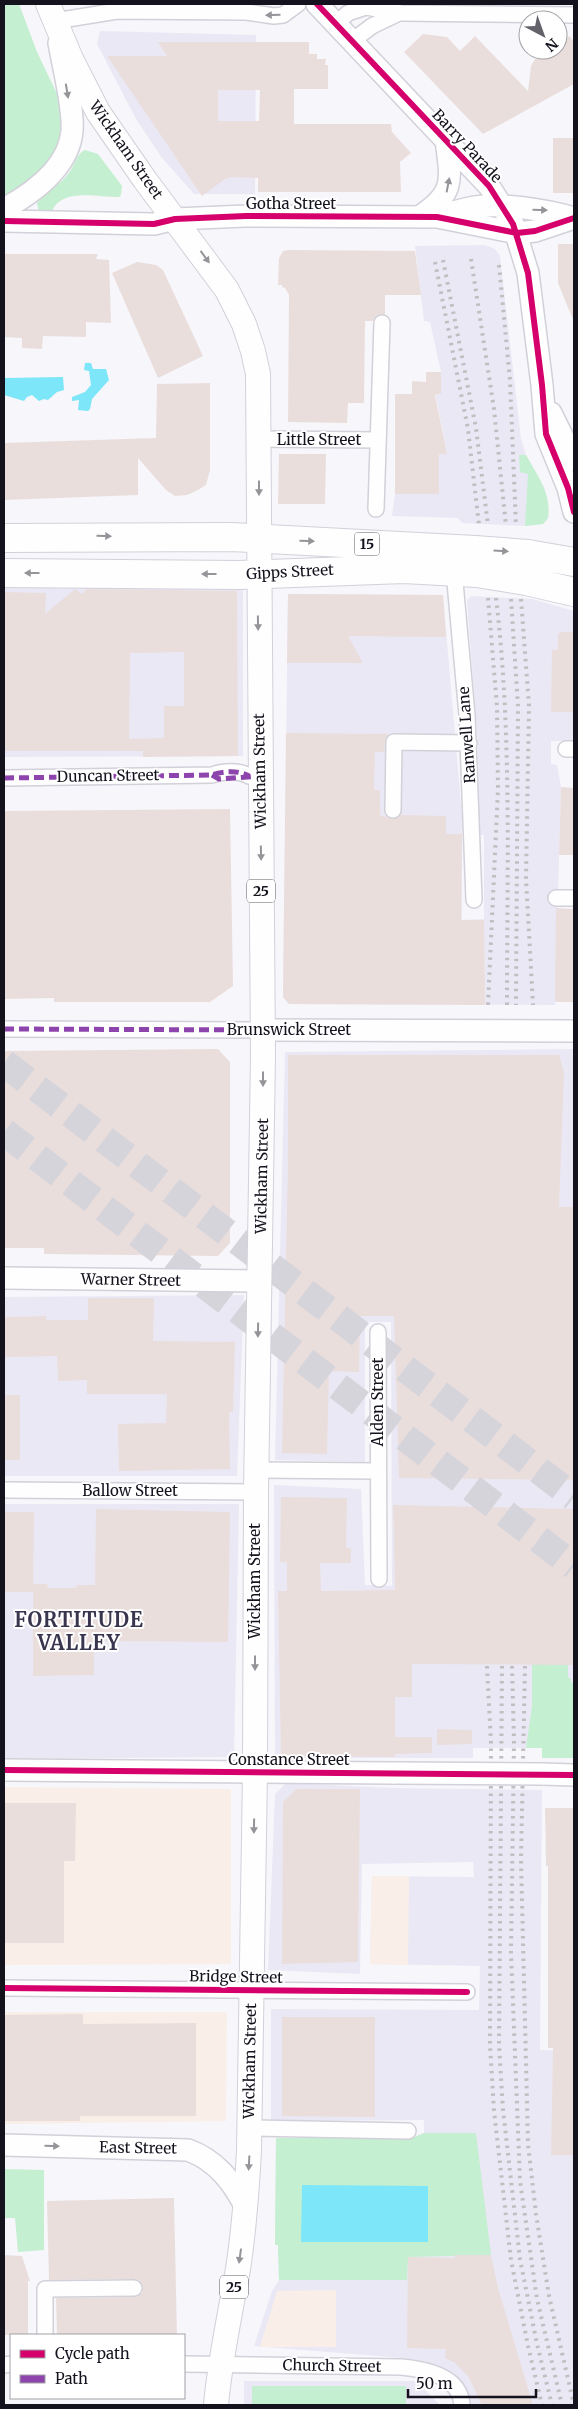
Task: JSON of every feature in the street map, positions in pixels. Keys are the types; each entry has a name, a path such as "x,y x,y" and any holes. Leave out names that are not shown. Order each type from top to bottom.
{"highway":[{"name":"Gipps Street","path":"4,538 83,536 259,539 469,565 574,592"},
{"name":"Gipps Street","path":"4,573 258,574 469,565 528,554 574,562"}],"main road":[{"name":"Wickham Street","path":"53,16 98,112 227,290 244,324 253,350 258,374 259,539 254,776 263,1030 249,2128 246,2208 238,2270 220,2365 216,2405"}],"street":[{"path":"246,12 260,4"},
{"path":"4,209 27,196 47,178 64,154 71,139 72,121 53,16 109,12 246,12 274,16 283,14 298,4"},
{"name":"Barry Parade","path":"317,4 489,186 505,208 517,233 528,273 546,434 568,488 574,512"},
{"path":"336,24 348,13 366,8 574,15"},
{"path":"352,41 401,8"},
{"path":"428,217 449,187 446,140"},
{"name":"Gotha Street","path":"428,217 474,207 548,210 574,218"},
{"name":"Gotha Street","path":"4,221 154,224 175,219 246,216 428,217 517,233 535,231 574,218"},
{"name":"Little Street","path":"376,509 382,323"},
{"name":"Barry Parade","path":"542,395 574,460"},
{"name":"Little Street","path":"259,439 378,440"},
{"name":"Ranwell Lane","path":"469,565 468,742 474,900"},
{"path":"393,810 394,742 468,742"},
{"name":"Duncan Street","path":"4,778 212,775 243,772 254,776"},
{"path":"556,898 574,898"},
{"name":"Brunswick Street","path":"4,1029 574,1030"},
{"name":"Warner Street","path":"4,1278 259,1281"},
{"name":"Alden Street","path":"378,1332 379,1579"},
{"path":"256,1481 378,1471"},
{"name":"Ballow Street","path":"4,1490 256,1481"},
{"name":"Constance Street","path":"4,1770 574,1775"},
{"name":"Bridge Street","path":"4,1988 467,1992"},
{"path":"249,2128 408,2131"},
{"name":"East Street","path":"4,2146 188,2150 206,2158 220,2170 246,2208"},
{"path":"45,2334 45,2289 134,2288"},
{"name":"Church Street","path":"185,2364 401,2367 423,2369 447,2379 456,2389 462,2405"}],"shaded area":[{"path":"100,31 256,35 255,194 194,194 162,158 136,119 97,44"},
{"path":"485,245 495,249 500,256 521,439 526,455 544,487 548,505 548,518 543,524 525,526 462,523 458,518 392,516 395,494 438,494 439,454 447,453 436,398 436,395 441,394 441,372 430,322 424,321 415,246"},
{"path":"4,584 243,589 243,756 4,757"},
{"path":"288,594 443,595 462,816 462,920 484,919 484,835 479,835 478,745 467,600 472,596 532,599 574,611 574,741 551,741 551,764 557,765 561,787 555,1005 289,1004 283,997"},
{"path":"574,1049 574,1683 571,1683 542,1758 542,1748 473,1748 473,1758 275,1758 274,1485 361,1489 365,1585 392,1586 391,1322 365,1322 365,1462 275,1460 285,1052"},
{"path":"244,1295 237,1476 4,1476 4,1297"},
{"path":"4,1504 239,1504 234,1757 4,1759"},
{"path":"286,1783 394,1788 542,1790 540,2050 574,2051 574,2405 466,2405 461,2389 440,2368 414,2359 254,2346 272,2291 279,2280 278,2245 275,2245 276,2138 412,2138 424,2133 424,2120 271,2121 271,2009 479,2010 480,1966 370,1964 372,1876 474,1877 473,1862 362,1864 360,1974 268,1970 275,1794"},
{"path":"4,1787 231,1789 231,1964 4,1965"},
{"path":"372,1876 409,1876 408,1965 370,1964"},
{"path":"4,2012 227,2012 226,2121 4,2124"},
{"path":"336,2290 336,2347 260,2347 277,2291"},
{"path":"244,2381 416,2381 440,2405 244,2405"}],"green space":[{"path":"4,4 19,4 37,52 59,98 62,121 58,146 45,170 4,199"},
{"path":"85,150 98,154 122,186 121,195 119,197 79,195 62,200 55,206 51,214 39,212 37,203 65,177"},
{"path":"519,455 526,455 546,493 549,509 548,518 543,524 525,526 528,474 520,472"},
{"path":"532,1664 568,1664 568,1678 571,1678 571,1683 574,1683 574,1758 542,1758 542,1748 526,1748 532,1706"},
{"path":"424,2133 476,2133 491,2255 408,2257 407,2280 279,2280 278,2245 275,2245 276,2138 412,2138"},
{"path":"4,2169 44,2170 44,2250 18,2252 15,2218 4,2218"},
{"path":"252,2386 406,2386 406,2405 252,2405"}],"water":[{"path":"85,363 91,363 93,369 106,369 109,380 92,399 88,411 78,410 79,400 72,401 72,397 85,392 91,385 89,371 84,370"},
{"path":"63,377 64,390 57,392 48,400 39,401 32,395 24,401 4,395 4,378"},
{"path":"302,2185 428,2186 428,2242 301,2242"}],"building":[{"path":"423,34 447,37 460,51 475,36 528,91 531,66 534,60 568,60 568,37 570,36 574,43 574,84 483,134 404,52"},
{"path":"158,42 309,42 309,54 317,54 317,59 326,59 325,65 328,65 328,89 294,89 294,124 391,124 392,132 411,153 400,162 401,192 258,192 258,178 231,177 225,179 202,196 107,56 167,56","holes":["218,90 260,90 259,121 218,121"]},
{"path":"553,138 574,138 574,193 553,193"},
{"path":"558,244 574,244 574,322 558,283"},
{"path":"283,251 415,251 421,295 385,295 385,314 378,315 373,321 365,321 364,403 348,403 347,423 288,422 289,295 282,285 278,285 279,258"},
{"path":"4,254 98,254 96,259 109,260 111,323 86,322 86,337 43,336 42,349 22,348 22,338 4,337"},
{"path":"137,262 156,265 163,270 203,356 158,378 112,273"},
{"path":"426,372 441,372 441,394 435,395 447,454 439,454 439,494 395,494 395,394 412,394 412,381 426,382"},
{"path":"210,383 210,470 206,485 196,491 187,495 175,496 166,490 138,458 138,495 4,500 4,443 156,438 157,384"},
{"path":"279,454 326,454 325,504 278,504"},
{"path":"75,589 82,594 87,589 237,591 238,756 143,757 143,751 4,751 4,592 46,593 45,614","holes":["184,652 184,706 164,706 164,738 129,739 130,653"]},
{"path":"288,594 443,595 446,637 348,636 363,663 287,663"},
{"path":"561,632 574,632 574,712 551,712 552,650 558,650 558,634"},
{"path":"286,733 388,734 384,752 375,752 374,790 380,790 380,815 393,819 401,815 446,816 446,834 462,834 461,920 484,920 485,1005 289,1004 283,997"},
{"path":"561,787 574,788 574,855 559,855"},
{"path":"230,809 233,986 210,1002 54,1002 54,998 4,999 4,811"},
{"path":"556,908 574,909 574,1002 555,1002"},
{"path":"218,1049 230,1062 230,1243 218,1256 44,1254 44,1248 4,1248 4,1051"},
{"path":"288,1055 559,1055 564,1072 559,1207 574,1207 574,1480 399,1478 394,1316 360,1316 359,1372 329,1371 327,1454 282,1453 288,1162"},
{"path":"88,1298 154,1298 153,1341 235,1342 233,1412 229,1412 230,1469 119,1471 118,1424 166,1423 167,1394 87,1394 87,1380 58,1381 57,1356 5,1357 5,1317 46,1316 46,1320 88,1320"},
{"path":"4,1395 20,1395 20,1460 4,1460"},
{"path":"281,1497 347,1498 346,1548 351,1548 351,1563 320,1563 321,1591 395,1590 393,1505 574,1509 574,1665 412,1664 412,1697 395,1697 395,1737 432,1737 432,1753 395,1754 395,1757 281,1756 278,1591 287,1591 287,1562 280,1562"},
{"path":"96,1509 230,1512 228,1642 94,1641 94,1675 33,1676 33,1592 4,1592 4,1512 34,1512 33,1584 47,1584 48,1588 76,1588 77,1585 95,1585"},
{"path":"437,1729 472,1730 472,1744 437,1745"},
{"path":"296,1789 360,1789 358,1962 282,1964 283,1802"},
{"path":"4,1803 76,1803 75,1861 64,1861 64,1943 4,1943"},
{"path":"545,1808 574,1808 574,2155 551,2155 553,2048 548,2048 548,1866 546,1866"},
{"path":"83,2014 83,2024 196,2023 196,2116 80,2116 80,2121 4,2121 4,2015"},
{"path":"282,2017 375,2017 375,2117 282,2116"},
{"path":"174,2198 177,2334 57,2334 56,2298 134,2297 142,2293 143,2287 139,2280 134,2279 49,2280 47,2201"},
{"path":"4,2255 22,2256 30,2281 28,2281 28,2334 4,2335"},
{"path":"455,2255 491,2255 498,2288 533,2405 482,2405 468,2376 455,2363 445,2358 446,2349 407,2348 408,2257 455,2258"}],"tunnel":[{"path":"4,1063 574,1497"},
{"path":"4,1132 574,1566"}],"railway":[{"path":"471,259 494,409 506,526"},
{"path":"443,260 476,428 488,525"},
{"path":"435,262 468,429 479,525"},
{"path":"499,265 510,380 516,526"},
{"path":"488,598 497,707 498,789 488,1005"},
{"path":"496,598 507,751 507,1005"},
{"path":"511,599 518,706 516,1005"},
{"path":"521,599 529,706 526,879 533,1005"},
{"path":"487,1666 491,1743 490,2045 494,2111 511,2260 542,2405"},
{"path":"502,1666 499,2045 503,2110 520,2259 537,2344 552,2405"},
{"path":"512,1666 514,1742 511,1952 520,2181 537,2299 562,2405"},
{"path":"525,1666 521,1860 528,2144 536,2214 549,2296 574,2405"}],"marked path":[{"path":"4,778 212,775 230,772 249,776"},
{"path":"212,775 219,779 260,776"},
{"path":"4,1029 263,1030"}],"cycle path":[{"path":"317,4 489,186 513,224 528,273 546,434 568,488 574,512"},
{"path":"4,221 154,224 175,219 246,216 437,217 517,233 535,231 574,218"},
{"path":"4,1770 574,1775"},
{"path":"4,1988 467,1992"}],"district":[{"name":"FORTITUDE VALLEY","path":"79,1632"}]}
